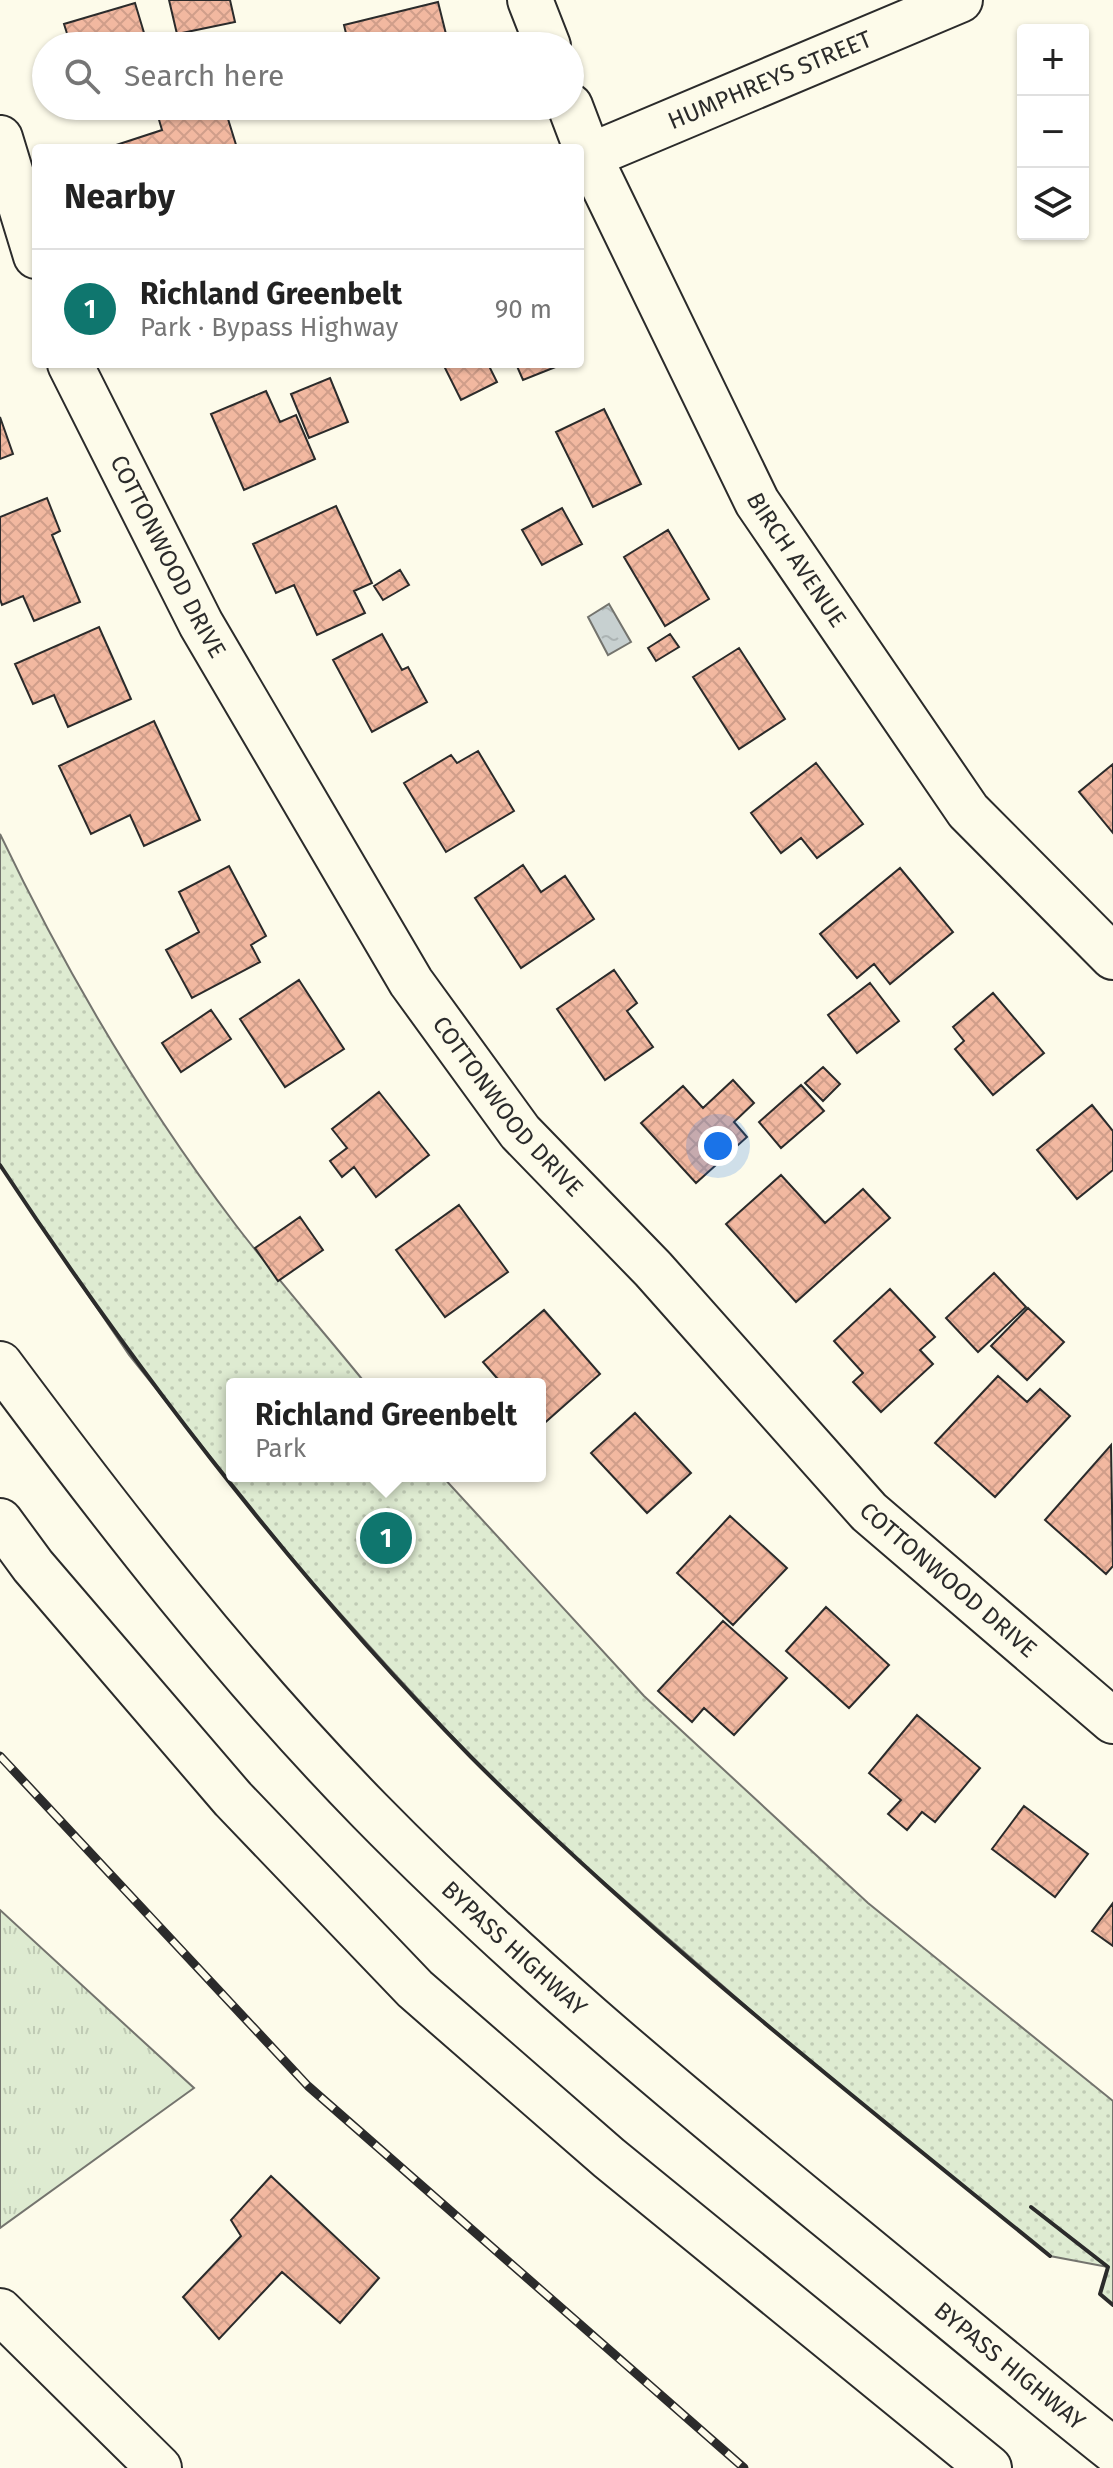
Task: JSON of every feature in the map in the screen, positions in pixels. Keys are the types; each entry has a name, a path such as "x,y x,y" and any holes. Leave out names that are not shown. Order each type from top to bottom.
{"main road":[{"path":"530,0 543,32"},
{"name":"HUMPHREYS STREET","path":"584,158 960,0"},
{"name":"BIRCH AVENUE","path":"574,120 580,144"},
{"path":"0,138 32,243"},
{"name":"BIRCH AVENUE","path":"584,158 757,502 968,811 1113,957"},
{"name":"COTTONWOOD DRIVE","path":"72,368 209,638 411,982 520,1132 653,1269 869,1512 1113,1721"},
{"name":"BYPASS HIGHWAY","path":"0,1364 110,1511 231,1660 369,1810 482,1921 633,2056 1113,2450"},
{"path":"0,1521 33,1566 233,1799 415,1989 609,2158 989,2468"},
{"path":"0,2311 159,2468"}],"green space":[{"path":"0,834 79,986 169,1132 251,1244 361,1378 226,1378 226,1476 129,1355 0,1165"},
{"path":"231,1482 448,1482 644,1696 868,1903 1113,2101 1113,2305 1100,2294 1108,2267 1050,2256 795,2049 567,1850 470,1756 302,1571"},
{"path":"0,1910 194,2088 0,2228"}],"water":[{"path":"609,604 631,642 608,655 588,617"}],"building":[{"path":"169,0 230,0 235,22 177,32"},
{"path":"438,2 446,32 346,32 344,25"},
{"path":"135,3 144,32 67,32 64,24"},
{"path":"159,120 228,120 236,144 119,144 162,130"},
{"path":"445,368 490,368 497,382 461,400"},
{"path":"518,368 553,368 523,380"},
{"path":"330,378 348,422 309,438 291,394"},
{"path":"266,391 280,422 296,415 315,459 244,490 211,414"},
{"path":"604,409 641,484 593,507 556,432"},
{"path":"0,417 13,454 0,459"},
{"path":"47,498 60,531 52,535 80,602 34,621 23,596 2,605 0,599 0,517"},
{"path":"336,506 372,583 354,591 365,613 317,635 294,585 276,593 253,544"},
{"path":"562,508 582,544 542,565 522,530"},
{"path":"668,530 709,599 665,626 624,557"},
{"path":"400,570 409,585 383,600 374,586"},
{"path":"99,627 131,699 68,727 54,695 33,704 15,664"},
{"path":"382,634 402,670 408,667 427,702 372,732 333,660"},
{"path":"670,634 679,647 656,661 648,648"},
{"path":"739,648 785,719 739,749 693,677"},
{"path":"154,721 200,820 144,846 130,815 91,834 59,766"},
{"path":"478,751 514,811 446,852 404,783 451,755 457,763"},
{"path":"816,763 863,824 817,858 801,838 781,853 751,813"},
{"path":"1113,764 1113,833 1079,792"},
{"path":"523,865 541,892 565,876 594,919 521,968 475,898"},
{"path":"229,866 266,936 251,945 260,962 192,998 166,950 199,932 179,892"},
{"path":"900,868 953,932 890,984 874,964 857,978 820,934"},
{"path":"614,970 637,1003 627,1011 653,1047 605,1080 557,1009"},
{"path":"299,980 344,1049 285,1087 240,1019"},
{"path":"870,983 899,1021 857,1053 828,1015"},
{"path":"993,993 1044,1053 993,1095 955,1049 964,1041 953,1027"},
{"path":"211,1010 231,1039 181,1072 162,1043"},
{"path":"823,1067 840,1084 823,1101 805,1083"},
{"path":"733,1080 754,1103 734,1122 747,1137 696,1183 641,1123 683,1086 703,1108"},
{"path":"801,1085 824,1111 781,1148 759,1122"},
{"path":"379,1092 429,1155 376,1197 354,1167 342,1177 330,1161 347,1148 332,1129"},
{"path":"1092,1105 1113,1131 1113,1170 1077,1199 1037,1150"},
{"path":"781,1175 825,1223 863,1189 890,1218 796,1302 726,1224"},
{"path":"459,1205 508,1272 445,1317 396,1250"},
{"path":"300,1217 323,1250 278,1281 255,1248"},
{"path":"994,1273 1026,1307 978,1352 946,1318"},
{"path":"890,1289 935,1337 920,1350 933,1364 881,1412 853,1382 863,1373 834,1341"},
{"path":"1028,1308 1064,1342 1027,1380 991,1346"},
{"path":"544,1310 600,1374 546,1422 546,1378 497,1378 483,1362"},
{"path":"998,1376 1027,1402 1040,1389 1070,1416 995,1497 935,1443"},
{"path":"635,1413 691,1473 647,1513 591,1453"},
{"path":"1111,1445 1113,1566 1106,1574 1045,1520"},
{"path":"730,1516 787,1568 733,1625 677,1573"},
{"path":"826,1607 889,1665 849,1708 786,1651"},
{"path":"723,1621 787,1678 734,1735 704,1708 692,1722 658,1691"},
{"path":"917,1715 980,1768 935,1822 922,1812 907,1830 888,1814 901,1800 869,1773"},
{"path":"1024,1806 1088,1854 1055,1897 992,1849"},
{"path":"1113,1903 1113,1946 1092,1931"},
{"path":"271,2176 379,2278 340,2323 282,2272 219,2339 183,2297 241,2236 231,2220"}],"railway":[{"path":"0,1756 308,2086 744,2468"}],"wall":[{"path":"0,1165 107,1321 226,1478"},
{"path":"229,1482 342,1618 471,1757 539,1824 754,2014 1050,2256"},
{"path":"1031,2207 1108,2267 1100,2294 1113,2305"}],"place":[{"name":"Richland Greenbelt","path":"386,1538"}]}
